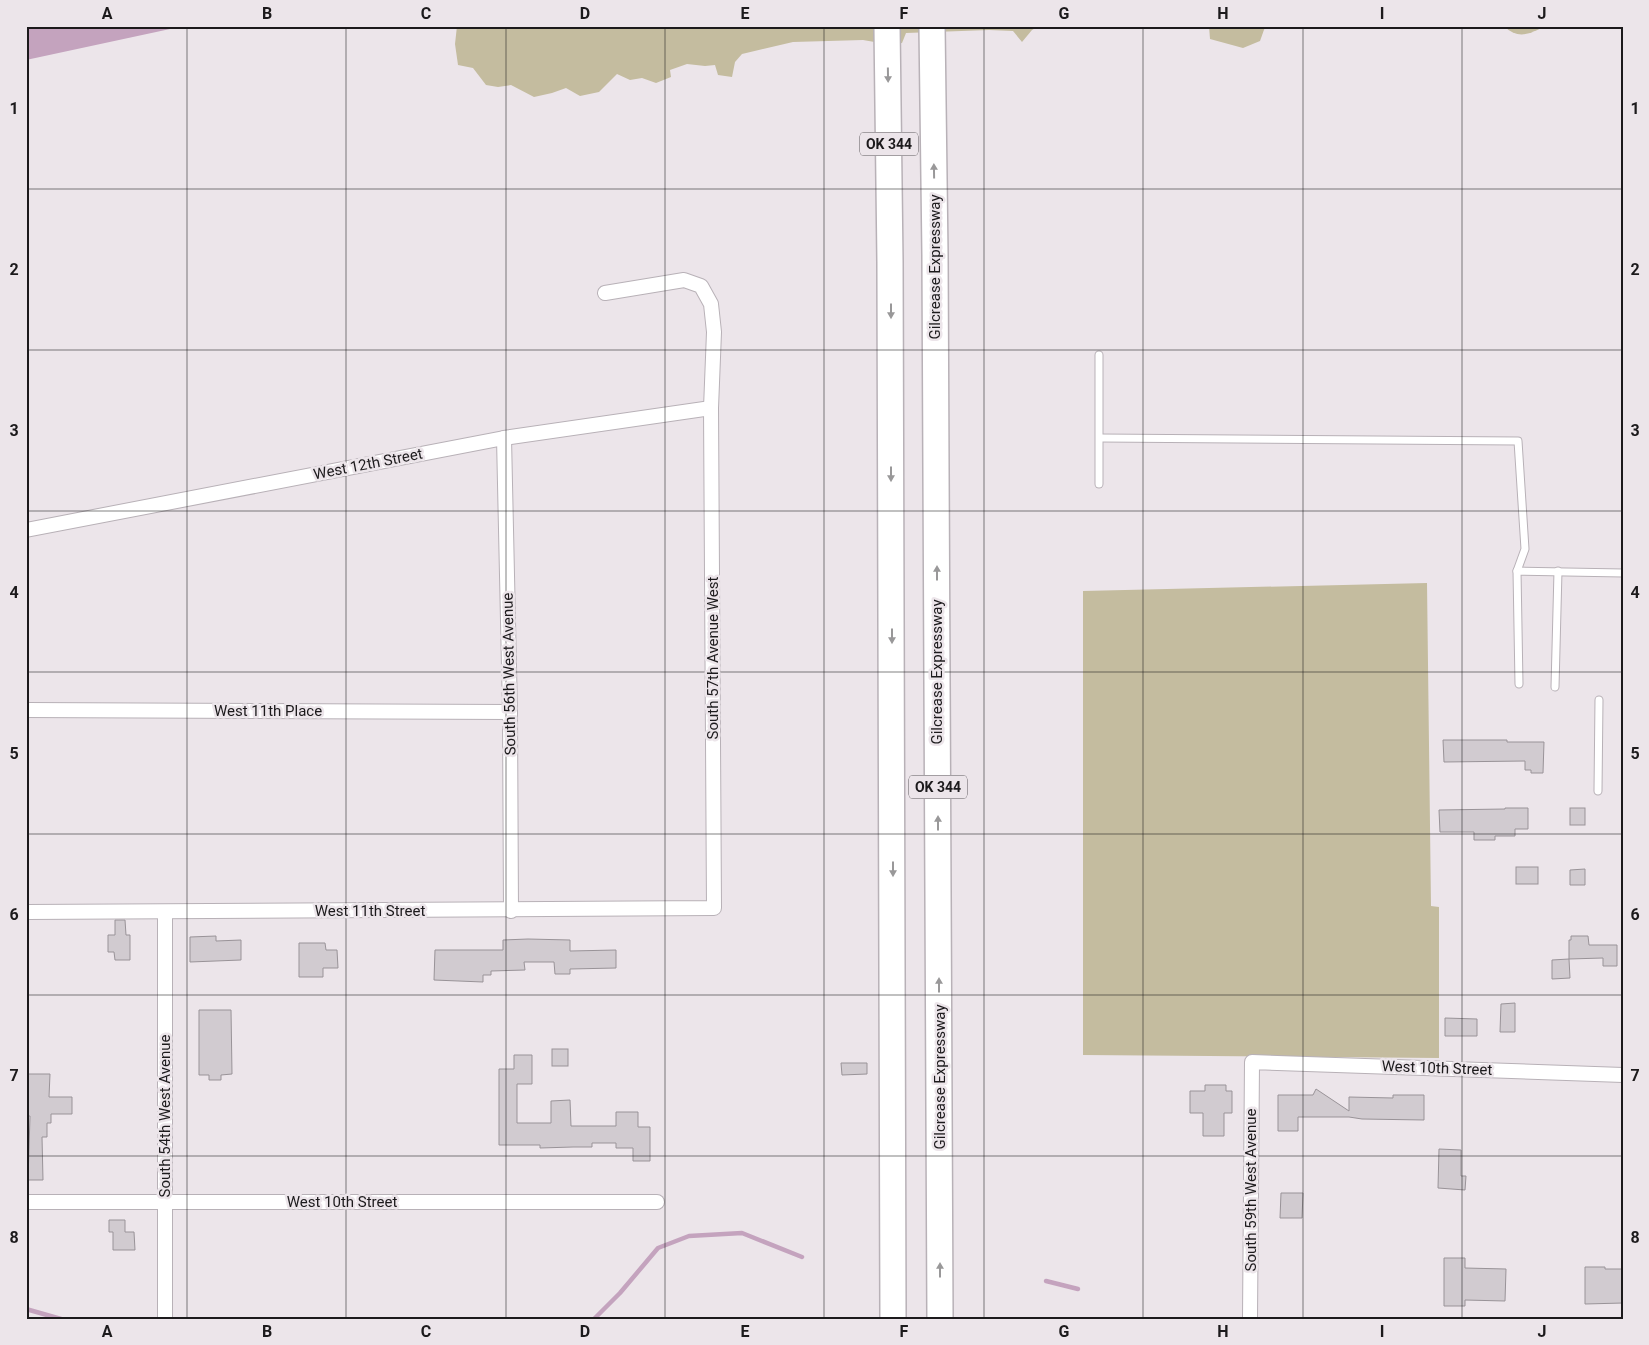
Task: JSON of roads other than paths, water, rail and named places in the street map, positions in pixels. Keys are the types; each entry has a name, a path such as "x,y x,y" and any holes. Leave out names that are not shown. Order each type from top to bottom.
{"highway":[{"name":"OK 344","path":"887,26 890,262 894,1319"},
{"name":"Gilcrease Expressway","path":"932,26 935,255 940,1319"}],"street":[{"name":"South 57th Avenue West","path":"605,293 684,280 702,286 711,304 714,332 711,408 714,908"},
{"name":"West 12th Street","path":"26,530 504,438 711,408"},
{"name":"South 56th West Avenue","path":"504,438 510,712 511,911"},
{"name":"West 11th Place","path":"26,710 510,712"},
{"name":"West 11th Street","path":"26,912 511,911 714,908"},
{"name":"South 54th West Avenue","path":"165,913 165,1319"},
{"name":"West 10th Street","path":"1252,1062 1623,1075"},
{"name":"South 59th West Avenue","path":"1250,1319 1252,1062"},
{"name":"West 10th Street","path":"26,1202 657,1202"}],"lane":[{"path":"1099,354 1099,484"},
{"path":"1100,438 1518,441 1525,549 1517,571 1519,684"},
{"path":"1517,571 1623,573"},
{"path":"1556,687 1558,571"},
{"path":"1598,790 1599,700"}],"waterway":[{"path":"594,1319 620,1293 658,1248 689,1236 742,1233 802,1257"},
{"path":"1046,1281 1078,1289"},
{"path":"26,1309 61,1319"}]}
